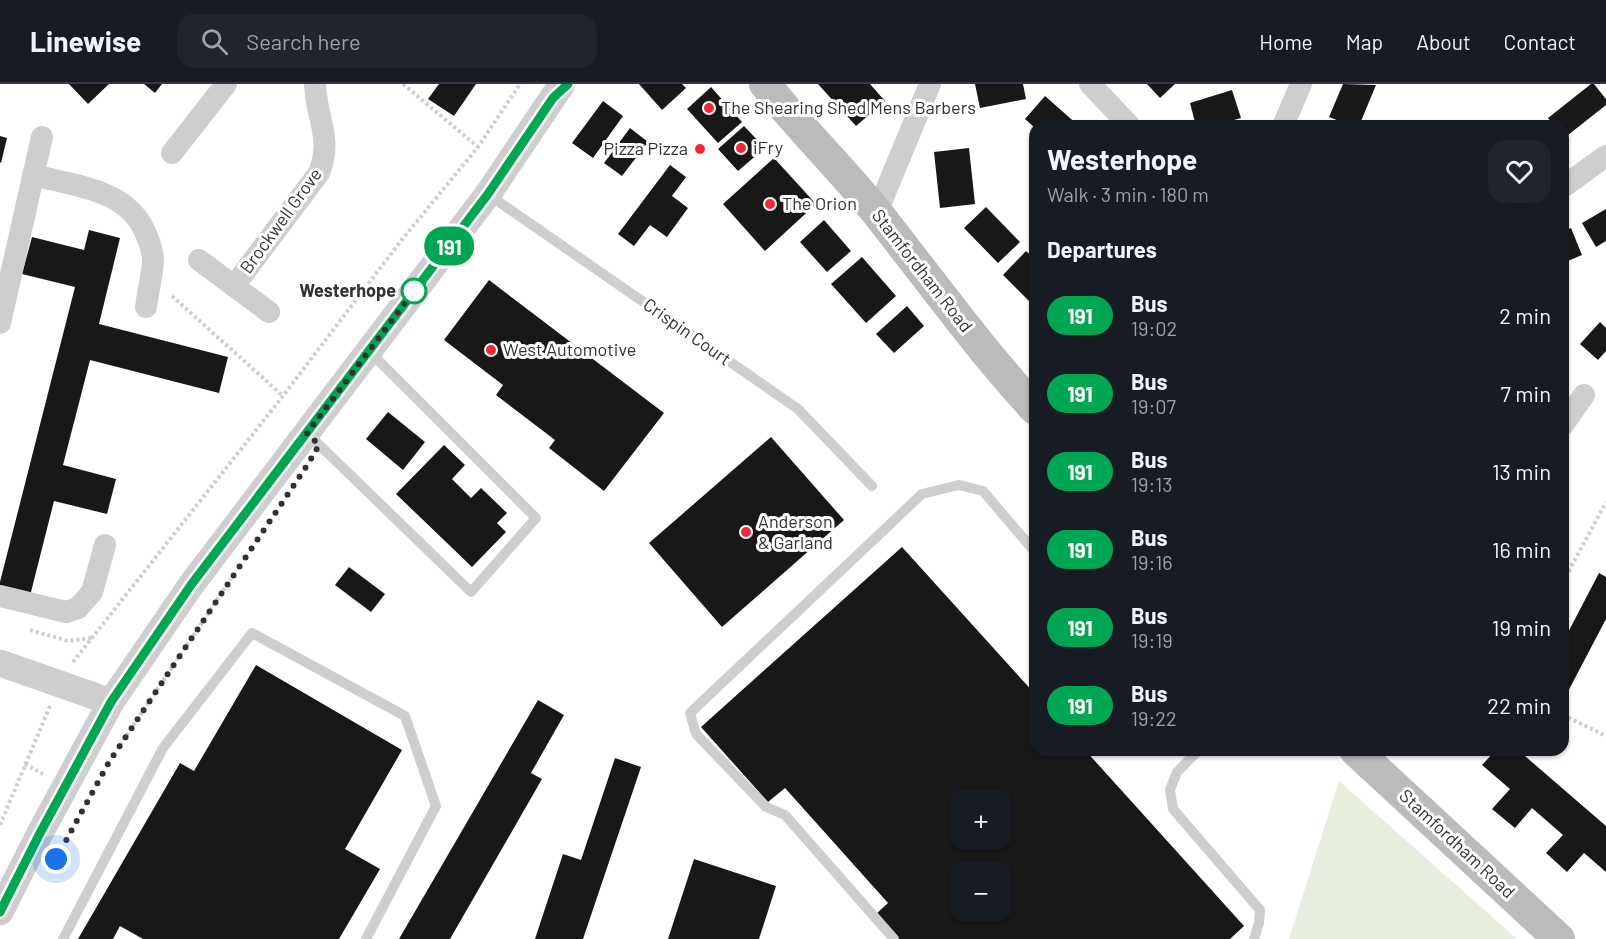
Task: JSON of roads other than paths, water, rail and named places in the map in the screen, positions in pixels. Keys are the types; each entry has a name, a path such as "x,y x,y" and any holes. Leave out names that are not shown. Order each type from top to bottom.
{"main road":[{"name":"Stamfordham Road","path":"754,84 774,96 877,212 997,368 1029,403"},
{"name":"Stamfordham Road","path":"1361,756 1559,939"}],"street":[{"path":"172,153 226,84"},
{"name":"Brockwell Grove","path":"234,286 319,173 326,144 315,96 315,84"},
{"path":"1090,84 1124,120"},
{"path":"1285,120 1300,84"},
{"path":"877,212 923,88"},
{"path":"0,912 111,702 191,585 488,194 561,89"},
{"path":"0,323 42,137"},
{"path":"1569,183 1606,156"},
{"path":"33,175 103,193 126,206 140,222 148,238 153,260 146,307"},
{"name":"Brockwell Grove","path":"199,260 269,312"},
{"path":"1569,416 1584,395"},
{"path":"0,596 66,612 78,608 92,592 105,545"},
{"path":"0,663 111,702"}],"lane":[{"name":"Crispin Court","path":"488,194 798,409 872,486"},
{"path":"307,433 471,592 536,518 369,351"},
{"path":"894,939 785,815 766,807 696,734 690,713 922,494 959,485 983,491 1029,545"},
{"path":"63,939 163,748 252,633 405,716 436,806 366,939"},
{"path":"1193,756 1177,772 1170,790 1173,809 1260,910 1254,939"}],"place":[{"name":"The Shearing Shed Mens Barbers","path":"709,108"},
{"name":"iFry","path":"741,148"},
{"name":"Pizza Pizza","path":"700,149"},
{"name":"The Orion","path":"770,204"},
{"name":"Westerhope","path":"414,291"},
{"name":"West Automotive","path":"491,350"},
{"name":"Anderson & Garland","path":"746,532"}]}
